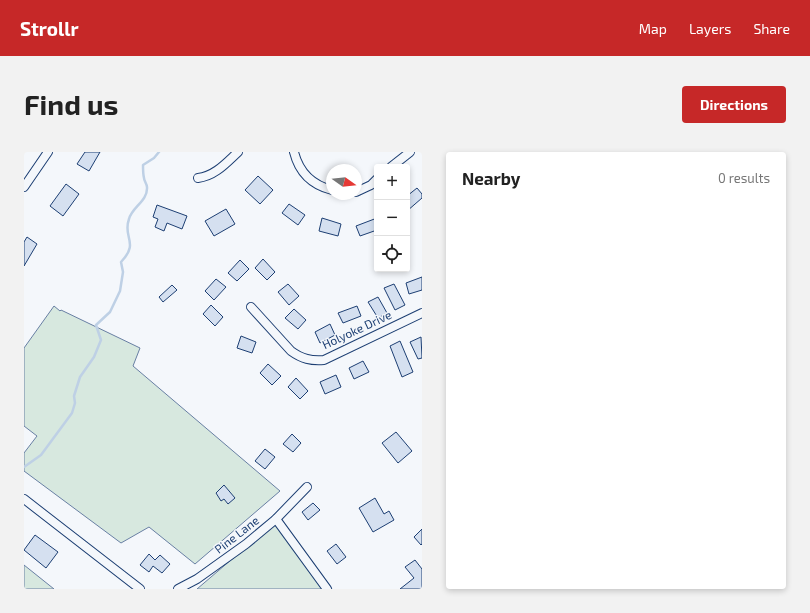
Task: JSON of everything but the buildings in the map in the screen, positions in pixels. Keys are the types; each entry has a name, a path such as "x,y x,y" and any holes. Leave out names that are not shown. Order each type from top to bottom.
{"street":[{"path":"24,187 48,152"},
{"path":"198,178 210,175 218,170 238,152"},
{"path":"294,152 299,166 304,173 311,180 326,188"},
{"path":"395,164 410,152"},
{"path":"362,189 374,182"},
{"name":"Holyoke Drive","path":"251,307 291,351 298,356 315,361 324,360 422,313"},
{"path":"276,519 307,487"},
{"path":"24,499 140,589"},
{"name":"Pine Lane","path":"178,589 216,566 276,519 327,589"}],"shaded area":[{"path":"54,306 60,311 61,310 140,348 133,366 280,491 195,564 149,527 121,543 24,471 24,453 37,436 24,426 24,348"},
{"path":"280,518 332,589 197,589"},
{"path":"24,565 54,589 24,589"}],"waterway":[{"path":"24,467 41,455 72,413 75,403 74,396 80,377 94,357 101,340 96,325 110,312 120,291 123,272 121,262 127,255 130,245 127,225 133,211 143,200 147,192 143,165 154,158 159,152"}]}
